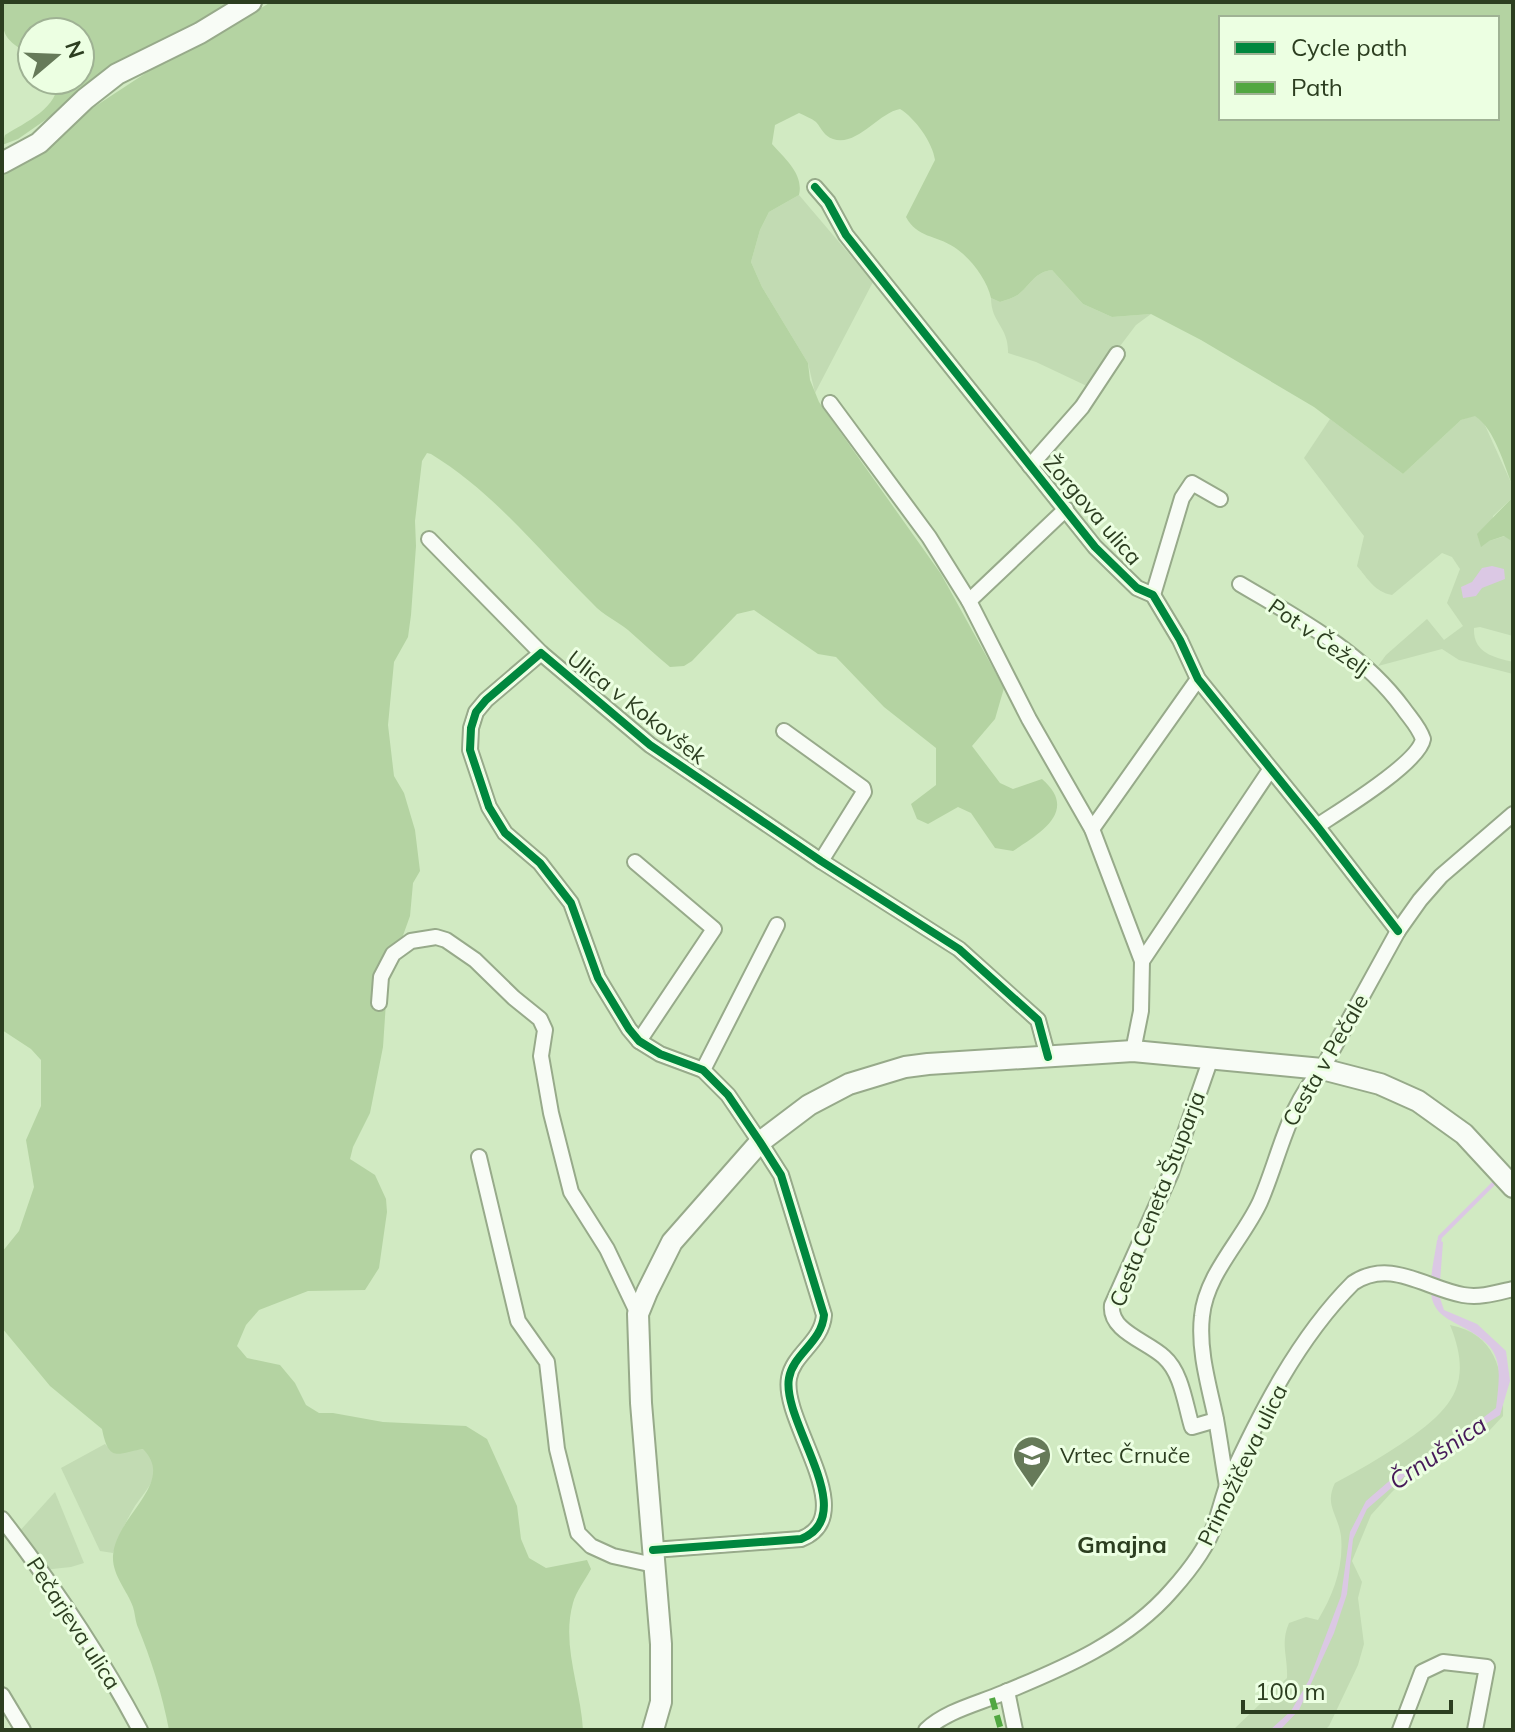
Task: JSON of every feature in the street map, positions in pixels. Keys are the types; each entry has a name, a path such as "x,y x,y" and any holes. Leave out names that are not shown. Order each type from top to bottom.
{"street":[{"path":"2,163 39,143 85,99 117,74 200,33 251,2"},
{"name":"Žorgova ulica","path":"815,187 828,202 846,235 1095,547 1137,588 1153,595 1180,640 1198,679 1398,931"},
{"path":"1030,466 1082,407 1117,354"},
{"path":"830,403 921,526 969,601 1029,719 1092,829 1142,961 1141,1011 1133,1051"},
{"name":"Žorgova ulica","path":"1153,595 1182,498 1192,483 1220,499"},
{"name":"Žorgova ulica","path":"969,601 1066,509"},
{"name":"Ulica v Kokovšek","path":"429,539 541,653 650,745 821,861 959,949 994,977 1038,1020 1048,1057"},
{"name":"Pot v Čeželj","path":"1240,584 1298,618 1365,665 1388,687 1423,739 1419,751 1410,759 1317,826"},
{"name":"Ulica v Kokovšek","path":"541,653 476,712 471,728 470,750 489,807 505,833 540,863 571,903 598,978 629,1029 639,1041 660,1054 703,1070 728,1095 760,1142 781,1175 824,1315 823,1327 792,1369 789,1379 792,1403 825,1506 825,1516 813,1534 801,1539 654,1558"},
{"path":"1092,829 1198,679"},
{"path":"784,731 863,788 864,792 821,861"},
{"path":"1142,961 1270,770"},
{"name":"Cesta v Pečale","path":"1227,1486 1202,1337 1202,1315 1210,1287 1260,1202 1284,1131 1307,1085 1322,1069 1398,931 1441,876 1513,814"},
{"path":"635,862 714,929 639,1041"},
{"path":"703,1070 777,925"},
{"path":"379,1003 381,977 393,954 411,941 436,937 446,940 475,960 540,1019 545,1030 541,1056 551,1113 571,1192 607,1249 638,1314"},
{"name":"Cesta Ceneta Štuparja","path":"653,1730 661,1702 661,1644 641,1403 638,1314 672,1242 760,1142 809,1105 849,1084 886,1072 928,1064 1133,1051 1322,1069 1380,1084 1418,1101 1464,1134 1506,1178"},
{"name":"Cesta Ceneta Štuparja","path":"1211,1058 1171,1173 1124,1277 1111,1314 1117,1325 1162,1355 1175,1368 1192,1427 1216,1420"},
{"path":"479,1157 518,1321 547,1362 557,1449 578,1533 591,1546 613,1556 654,1558"},
{"name":"Primožičeva ulica","path":"926,1730 959,1710 1067,1665 1136,1626 1171,1592 1208,1541 1227,1486 1276,1389 1316,1325 1353,1283 1387,1271 1436,1288 1472,1296 1513,1289"},
{"name":"Pečarjeva ulica","path":"2,1519 77,1621 140,1730"},
{"path":"1400,1730 1422,1672 1443,1662 1487,1667 1475,1730"},
{"path":"1007,1691 1015,1730"},
{"path":"2,1695 23,1730"}],"green space":[{"path":"2,2 238,2 123,66 96,85 96,16 16,16 16,46 6,36"},
{"path":"271,2 1513,2 1513,487 1493,438 1475,416 1461,420 1403,474 1314,407 1201,340 1151,314 1112,317 1083,304 1052,270 1037,276 1012,298 1000,302 991,298 982,277 966,257 947,243 916,229 906,217 935,160 922,132 912,118 900,109 859,134 842,140 830,138 816,122 799,113 775,125 772,144 796,174 799,195 769,212 751,262 762,287 808,363 810,380 819,402 941,574 1004,688 995,719 972,746 1000,783 1013,789 1042,779 1057,801 1052,820 1013,851 995,848 971,813 958,807 928,824 917,819 911,804 936,785 936,748 884,707 836,657 818,654 754,610 737,614 692,661 684,666 670,667 597,608 476,487 431,454 427,453 422,461 415,521 411,615 408,637 394,662 388,725 394,776 404,793 415,830 420,871 413,883 410,916 391,969 383,1047 370,1113 350,1159 375,1175 386,1199 379,1268 365,1290 308,1291 259,1310 246,1325 237,1346 247,1358 280,1365 295,1383 306,1405 319,1413 383,1422 466,1426 487,1439 517,1506 521,1539 529,1558 546,1568 587,1560 591,1569 574,1599 569,1635 583,1730 169,1730 133,1607 113,1563 116,1541 149,1487 153,1474 152,1462 143,1449 121,1454 111,1452 102,1429 50,1386 2,1328 2,1252 19,1231 34,1187 26,1140 41,1106 41,1060 31,1049 2,1030 2,172 48,146 85,113 155,67 203,43"},
{"path":"80,96 18,139 2,145 5,135 40,113 53,98"},
{"path":"799,195 873,282 815,393 808,363 762,287 751,262 769,212"},
{"path":"1052,270 1083,304 1112,317 1151,314 1136,325 1089,387 1036,362 1008,353 1006,337 994,313 991,298 1000,302 1012,298 1037,276"},
{"path":"1475,415 1483,421 1513,487 1513,497 1493,516 1489,541 1505,536 1513,542 1513,636 1480,627 1474,628 1475,636 1486,652 1513,662 1513,674 1459,660 1442,649 1378,666 1386,655 1427,619 1444,640 1463,626 1447,603 1460,569 1452,557 1442,553 1392,595 1376,588 1357,566 1364,536 1304,458 1330,419 1403,474 1461,420"},
{"path":"1513,497 1513,542 1504,536 1481,547 1477,534"},
{"path":"1450,1325 1479,1337 1495,1358 1502,1386 1503,1416 1488,1432 1437,1463 1409,1475 1371,1515 1352,1561 1362,1582 1358,1598 1364,1644 1358,1665 1329,1726 1325,1730 1233,1730 1287,1678 1285,1644 1289,1623 1306,1617 1318,1620 1333,1591 1341,1547 1341,1536 1331,1504 1335,1483 1418,1432 1445,1408 1453,1395 1460,1365"},
{"path":"105,1444 114,1453 144,1449 154,1466 152,1481 129,1516 113,1553 100,1551 61,1468"},
{"path":"55,1492 84,1563 43,1570 17,1534"}],"water":[{"path":"1492,566 1504,569 1505,579 1482,588 1476,596 1463,598 1461,587 1472,582 1482,568"},
{"name":"Črnušnica","path":"1437,1240 1443,1242 1439,1295 1444,1310 1477,1324 1506,1351 1510,1381 1500,1415 1467,1435 1437,1459 1405,1476 1367,1509 1353,1539 1347,1594 1334,1633 1299,1710 1280,1730 1270,1730 1291,1711 1309,1680 1341,1596 1350,1532 1366,1501 1402,1470 1435,1454 1496,1408 1498,1365 1490,1347 1471,1331 1445,1317 1433,1302 1431,1279"}],"waterway":[{"name":"Črnušnica","path":"1439,1244 1440,1237 1497,1180"}],"marked path":[{"path":"992,1698 1001,1730"}],"cycle path":[{"path":"815,187 828,202 846,235 1095,547 1137,588 1153,595 1180,640 1198,679 1398,931"},
{"path":"653,1550 801,1539 818,1527 824,1510 822,1489 796,1418 789,1378 796,1362 818,1333 824,1315 781,1175 760,1142 728,1095 703,1070 660,1054 639,1041 629,1029 598,978 571,903 540,863 505,833 489,807 470,750 471,728 476,712 541,653 650,745 821,861 959,949 1038,1020 1048,1057"}],"place":[{"name":"Vrtec Črnuče","path":"1032,1489"}],"district":[{"name":"Gmajna","path":"1122,1545"}]}
